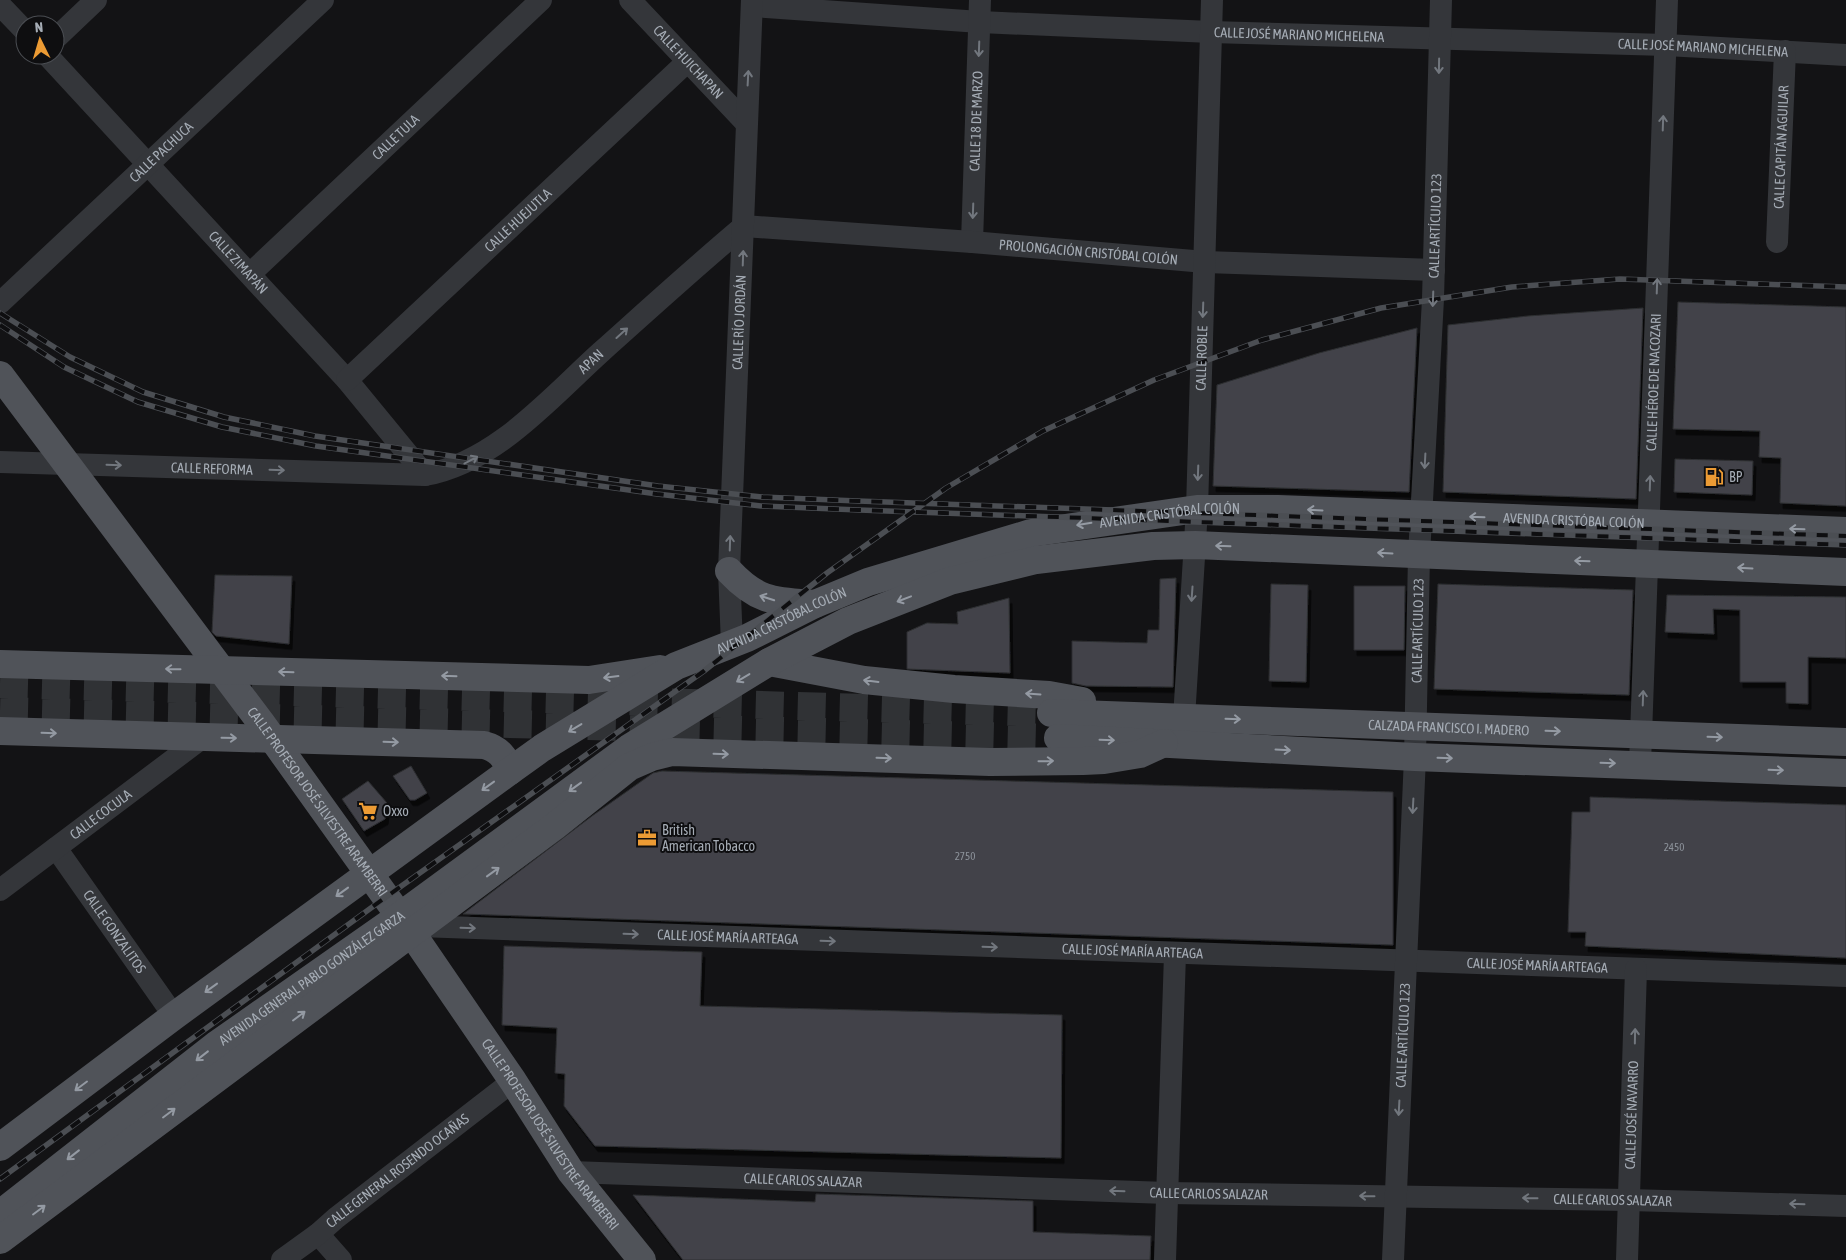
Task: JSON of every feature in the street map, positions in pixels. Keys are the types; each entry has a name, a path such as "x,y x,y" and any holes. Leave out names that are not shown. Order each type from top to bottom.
{"main road":[{"name":"CALLE PROFESOR JOSÉ SILVESTRE ARAMBERRI","path":"0,375 222,670 368,873 410,924 571,1172 642,1260"},
{"name":"AVENIDA CRISTÓBAL COLÓN","path":"628,748 769,662 947,569 1031,533 1197,509 1278,509 1846,531"},
{"name":"AVENIDA CRISTÓBAL COLÓN","path":"510,771 542,748 676,666 732,644 814,604 868,582 947,569 1036,560 1104,550 1195,545 1846,572"},
{"path":"729,571 743,586 755,594 775,601 814,604"},
{"path":"769,662 864,680 1070,698 1088,702 1113,715"},
{"path":"0,664 589,680 676,666"},
{"name":"CALZADA FRANCISCO I. MADERO","path":"1846,742 1113,715 1055,726 1164,743 1415,757 1846,773"},
{"path":"0,731 484,745 500,752 506,759 510,771 174,1016 0,1147"},
{"path":"410,924 555,826 629,768 652,757 672,752 990,762 1104,760 1140,754 1164,743"},
{"name":"AVENIDA GENERAL PABLO GONZÁLEZ GARZA","path":"0,1240 410,924 628,748"},
{"name":"AVENIDA GENERAL PABLO GONZÁLEZ GARZA","path":"0,1214 216,1045 410,924"}],"street":[{"path":"65,29 96,0"},
{"name":"CALLE PACHUCA","path":"0,303 323,0"},
{"name":"CALLE TULA","path":"250,274 541,0"},
{"name":"CALLE HUICHAPAN","path":"630,0 746,123"},
{"name":"CALLE ROBLE","path":"1184,718 1197,509 1212,0"},
{"name":"CALLE ARTÍCULO 123","path":"1392,1260 1415,757 1419,555 1434,270 1441,0"},
{"name":"CALLE HÉROE DE NACOZARI","path":"1640,764 1667,0"},
{"name":"CALLE JOSÉ MARIANO MICHELENA","path":"752,3 980,11 1211,32 1666,45 1846,55"},
{"name":"CALLE RÍO JORDÁN","path":"732,644 729,571 752,3"},
{"path":"0,4 15,21"},
{"name":"CALLE 18 DE MARZO","path":"972,242 980,11"},
{"name":"CALLE CAPITÁN AGUILAR","path":"1776,242 1785,51"},
{"name":"CALLE HUEJUTLA","path":"347,380 688,61"},
{"name":"CALLE ZIMAPÁN","path":"56,65 347,380 425,475"},
{"name":"PROLONGACIÓN CRISTÓBAL COLÓN","path":"744,226 972,242 1205,262 1434,270"},
{"name":"APAN","path":"425,475 459,466 497,446 699,263 744,226"},
{"name":"CALLE REFORMA","path":"0,462 425,475"},
{"name":"CALLE COCULA","path":"0,890 202,738"},
{"name":"CALLE GONZALITOS","path":"56,848 174,1016"},
{"name":"CALLE JOSÉ MARÍA ARTEAGA","path":"410,924 1175,954 1846,976"},
{"path":"1165,1260 1175,954"},
{"name":"CALLE JOSÉ NAVARRO","path":"1627,1260 1636,969"},
{"name":"CALLE GENERAL ROSENDO OCAÑAS","path":"282,1260 513,1082"},
{"name":"CALLE CARLOS SALAZAR","path":"571,1172 1167,1193 1629,1200 1846,1206"},
{"path":"318,1234 341,1260"}],"building":[{"path":"1678,302 1846,307 1846,506 1780,503 1781,458 1759,457 1760,431 1673,429"},
{"path":"1643,308 1636,499 1443,492 1448,325 1528,316"},
{"path":"1417,328 1409,492 1213,486 1217,385 1319,353"},
{"name":"BP","path":"1675,459 1753,461 1752,495 1674,492"},
{"path":"215,575 292,576 289,644 216,636 212,632"},
{"path":"1176,578 1173,687 1086,686 1072,683 1072,641 1147,643 1148,630 1159,630 1160,579"},
{"path":"1271,584 1308,585 1306,682 1269,681"},
{"path":"1438,584 1633,590 1629,695 1434,689"},
{"path":"1354,586 1405,586 1404,650 1354,650"},
{"path":"1667,595 1846,597 1846,658 1808,657 1808,704 1786,703 1786,682 1740,682 1740,610 1713,609 1714,634 1665,632"},
{"path":"1009,598 1010,673 907,669 907,632 927,623 958,624 957,612"},
{"name":"Oxxo","path":"411,766 427,793 415,800 410,800 393,776"},
{"path":"662,771 1393,792 1393,945 463,914 592,816 653,773"},
{"name":"Oxxo","path":"368,781 387,803 385,819 364,831 342,799"},
{"path":"1590,797 1846,805 1846,958 1585,946 1586,932 1568,932 1572,812 1590,812"},
{"path":"504,946 702,952 700,1006 1062,1015 1061,1158 595,1146 564,1106 565,1074 555,1073 557,1028 502,1025"},
{"path":"816,1194 1033,1201 1033,1232 1151,1236 1150,1260 683,1260 633,1195 815,1202"}],"tunnel":[{"path":"0,684 1051,713"},
{"path":"0,711 1058,738"}],"railway":[{"path":"0,1179 386,897 704,671 827,573 946,488 1043,431 1154,380 1262,340 1381,308 1512,287 1620,279 1846,287"},
{"path":"0,313 70,357 143,392 224,417 315,436 658,486 762,497 1846,536"},
{"path":"0,325 64,367 138,402 222,427 316,446 657,494 761,506 1846,545"}],"place":[{"name":"BP","path":"1714,477"},
{"name":"Oxxo","path":"368,811"},
{"name":"British American Tobacco","path":"647,838"}]}
